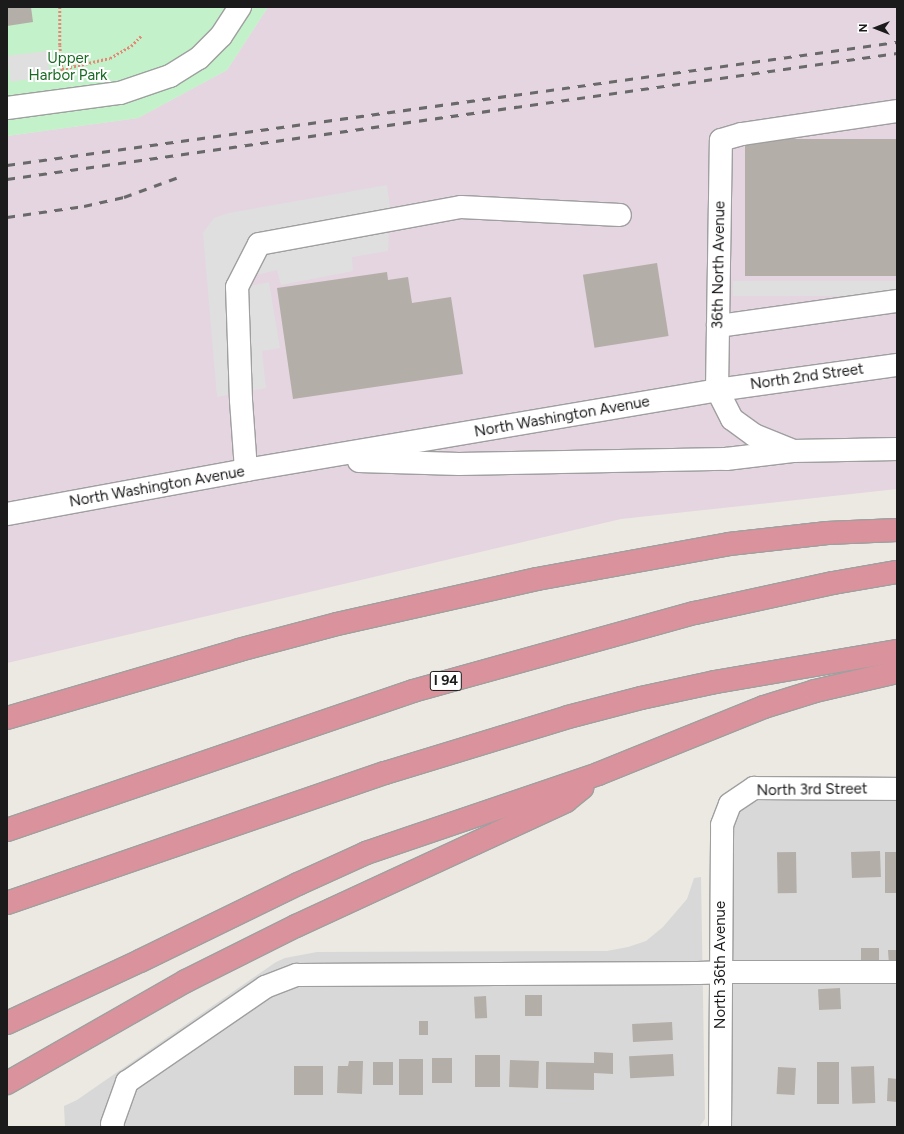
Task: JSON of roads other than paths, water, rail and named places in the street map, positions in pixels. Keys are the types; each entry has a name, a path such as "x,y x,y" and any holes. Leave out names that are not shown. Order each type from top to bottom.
{"highway":[{"path":"7,718 239,650 337,624 522,582 729,544 827,533 897,530"},
{"name":"I 94","path":"7,830 421,689 696,613 833,583 897,572"},
{"path":"7,903 370,778 568,717 715,682 853,657 897,651"},
{"path":"7,1023 140,961 330,868 400,841 598,774 764,707 815,691 897,672"},
{"path":"7,1083 186,981 296,926 566,800 598,774"}],"street":[{"path":"7,108 120,93 170,76 200,58 221,36 240,7"},
{"name":"36th North Avenue","path":"717,390 721,140 742,134 897,110"},
{"path":"246,470 241,400 237,287 259,244 461,207 620,215"},
{"path":"718,326 897,301"},
{"name":"North 2nd Street","path":"717,390 897,365"},
{"name":"North Washington Avenue","path":"7,514 246,470 717,390 732,419 754,435 792,451"},
{"name":"North Washington Avenue","path":"308,460 459,464 718,459 792,451 897,449"},
{"name":"North 3rd Street","path":"730,804 754,788 897,789"},
{"name":"North 36th Avenue","path":"720,1127 722,825 730,804"},
{"path":"113,1127 112,1124 127,1082 265,987 297,975 897,972"}],"railway":[{"path":"7,165 897,42"},
{"path":"7,179 897,53"},
{"path":"7,217 84,206 124,197 184,175"}],"park label":[{"name":"Upper Harbor Park","path":"68,66"}]}
